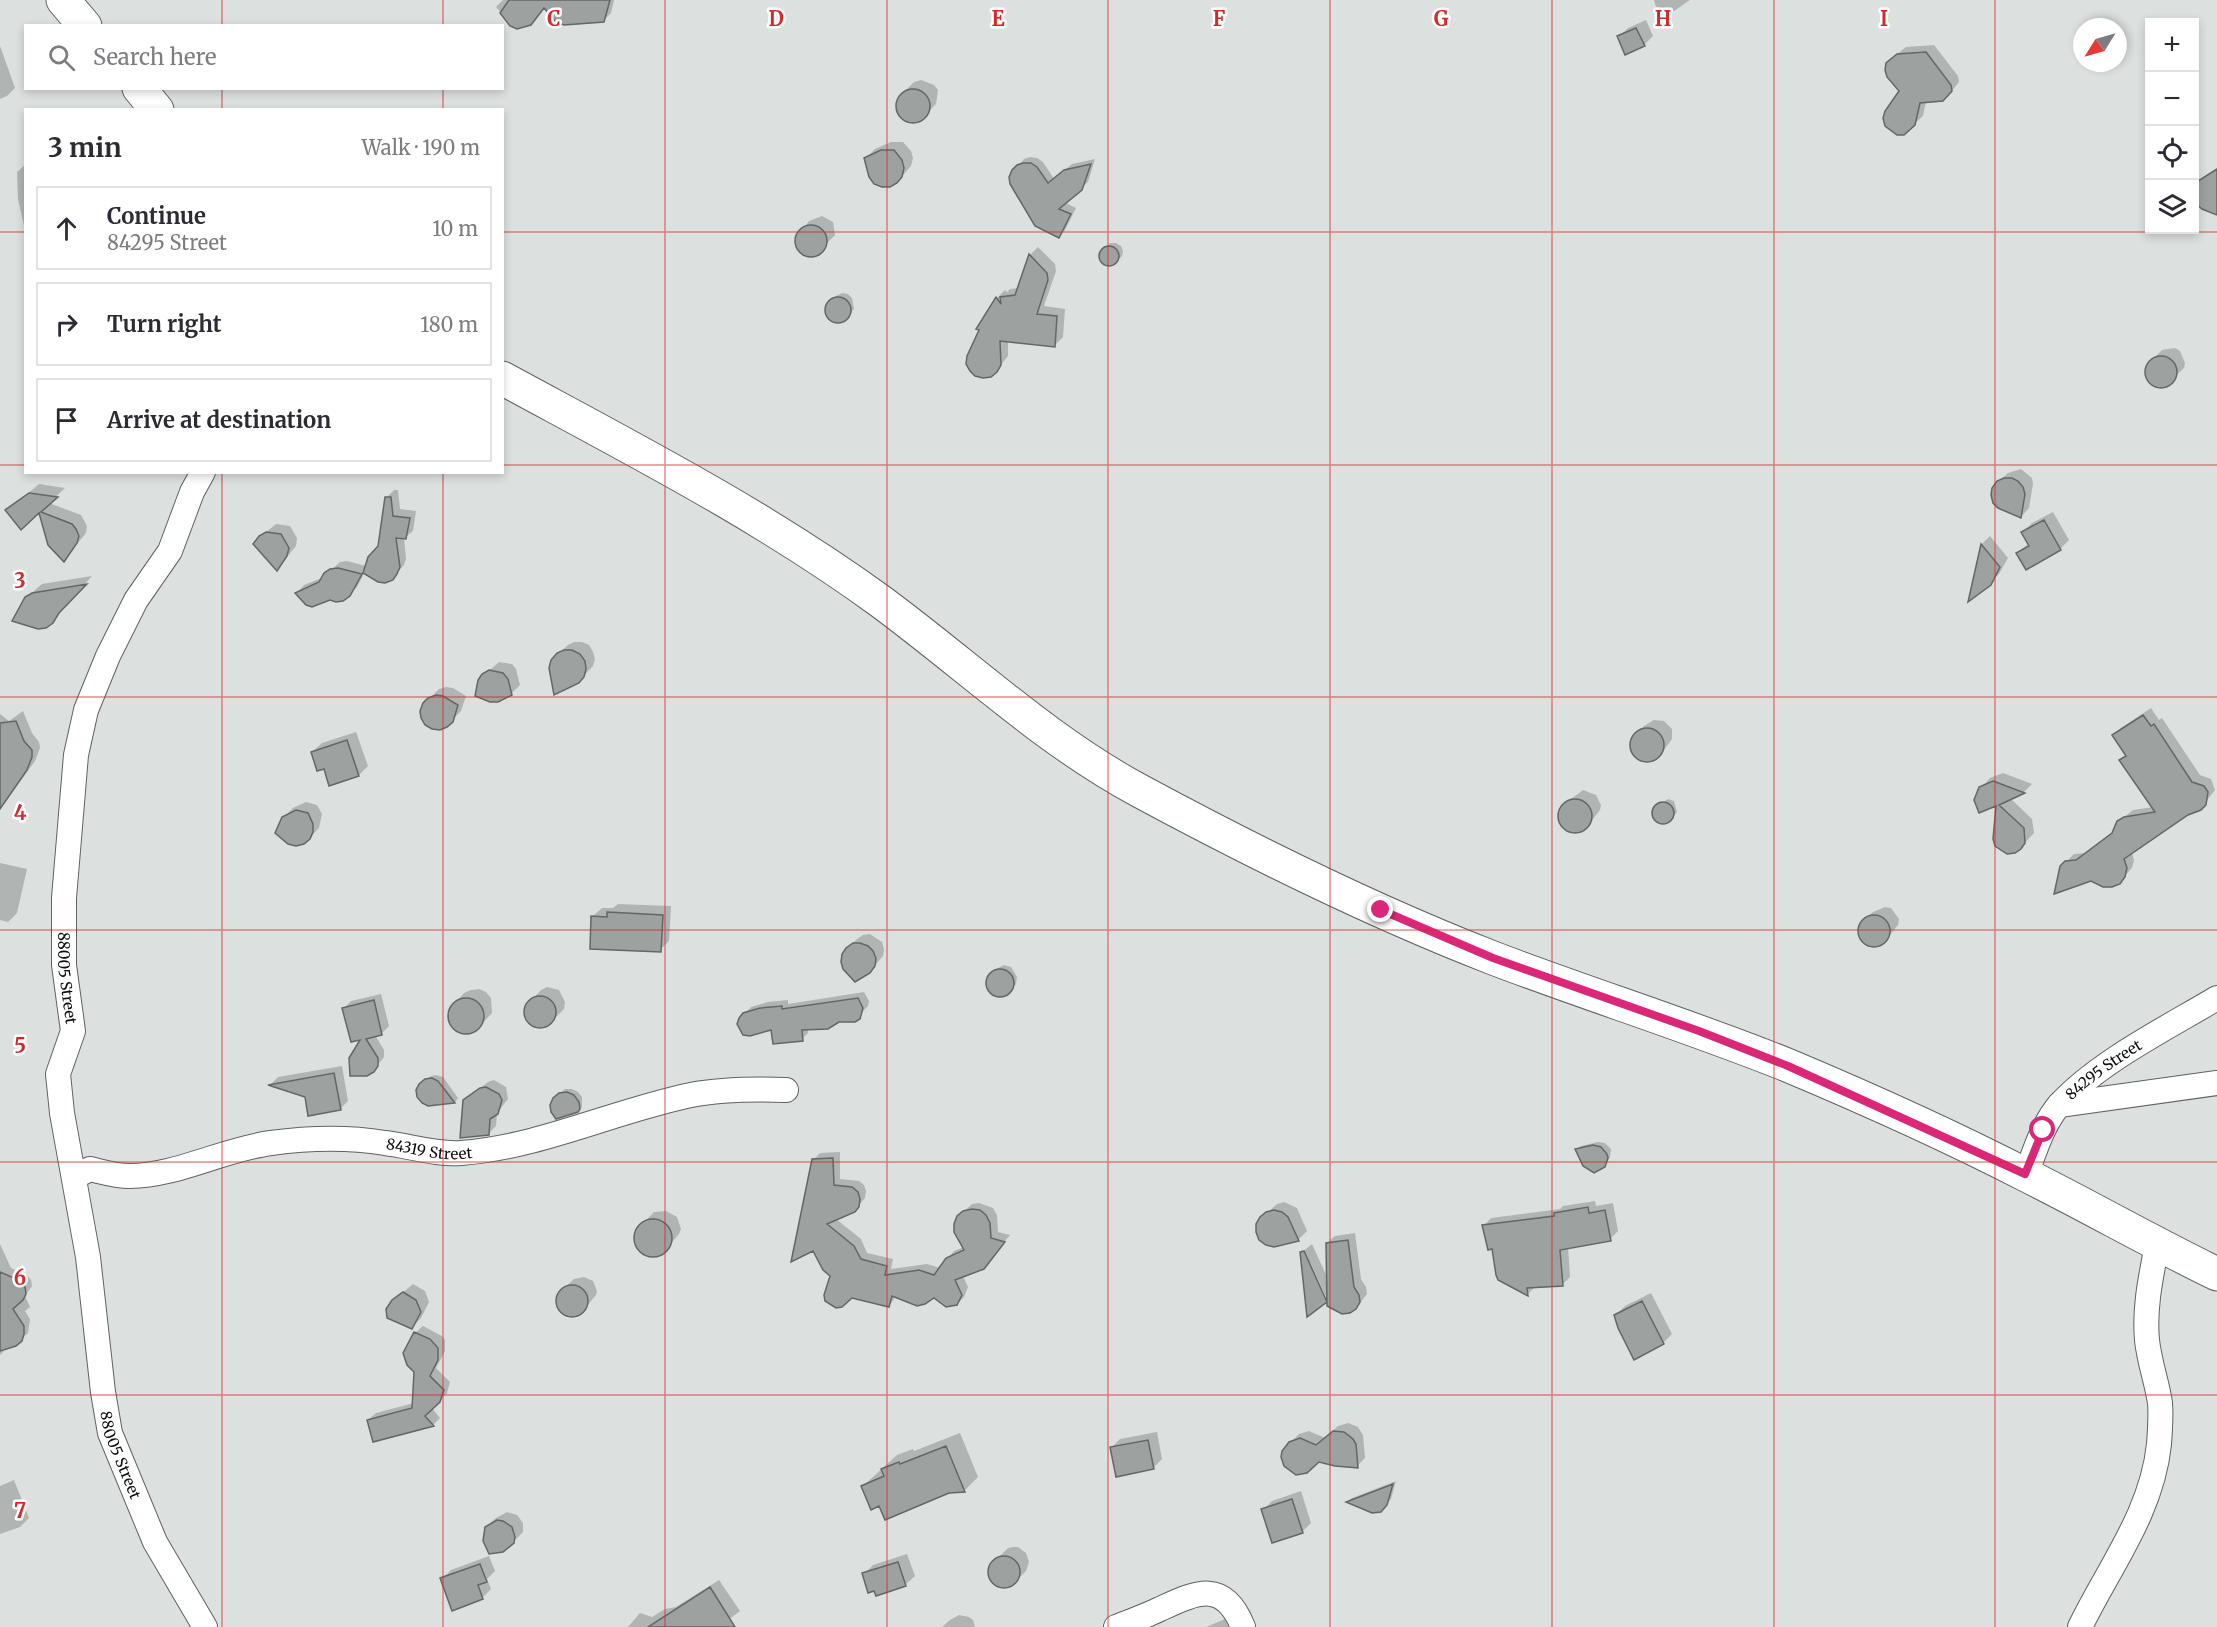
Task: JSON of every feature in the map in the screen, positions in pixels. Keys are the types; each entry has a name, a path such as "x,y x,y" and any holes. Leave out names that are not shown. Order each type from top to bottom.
{"street":[{"path":"63,0 83,24"},
{"path":"141,90 155,108"},
{"path":"504,379 668,468 820,560 916,628 1058,741 1135,788 1275,861 1493,958 1699,1031 1788,1066 2025,1174 2157,1245 2217,1274"},
{"name":"88005 Street","path":"202,474 192,492 170,551 136,600 108,656 86,710 76,755 64,898 64,965 73,1031 58,1074 62,1113 88,1257 110,1434 155,1542 205,1627"},
{"name":"84295 Street","path":"2025,1174 2043,1130 2059,1105 2086,1081 2126,1053 2217,998"},
{"path":"2059,1105 2217,1083"},
{"name":"84319 Street","path":"74,1177 90,1169 108,1174 130,1176 158,1172 236,1149 273,1142 350,1140 460,1153 494,1149 690,1095 733,1089 786,1090"},
{"path":"2080,1627 2144,1509 2154,1474 2159,1444 2160,1404 2147,1341 2146,1315 2157,1245"},
{"path":"1116,1627 1189,1596 1205,1592 1226,1599 1243,1627"}],"building":[{"path":"509,0 610,0 604,22 564,25 556,22 544,8 531,25 517,29 510,26 500,13"},
{"path":"1636,28 1645,46 1625,55 1617,36"},
{"path":"1926,52 1951,85 1952,91 1943,101 1920,103 1915,125 1904,135 1897,135 1885,126 1883,118 1885,111 1899,91 1887,77 1886,63 1897,54"},
{"path":"913,89 925,94 930,106 925,118 913,123 901,118 896,106 901,94"},
{"path":"881,150 894,150 902,160 904,168 902,177 890,187 874,184 869,177 864,158"},
{"path":"1023,163 1031,163 1037,167 1048,183 1064,170 1091,164 1082,190 1059,209 1071,214 1059,238 1035,226 1010,184 1009,177 1012,170"},
{"path":"2217,169 2217,215 2199,206 2199,180"},
{"path":"811,225 822,230 827,241 822,252 811,257 800,252 795,241 800,230"},
{"path":"1109,246 1116,249 1119,256 1116,263 1109,266 1102,263 1099,256 1102,249"},
{"path":"1029,254 1047,273 1048,280 1037,314 1057,316 1055,347 1000,341 1001,365 997,372 991,377 975,376 966,364 967,356 979,330 976,329 996,297 1001,304 1000,297 1015,295"},
{"path":"838,297 847,301 851,310 847,319 838,323 829,319 825,310 829,301"},
{"path":"2161,356 2172,361 2177,372 2172,383 2161,388 2150,383 2145,372 2150,361"},
{"path":"2012,478 2023,487 2025,494 2021,518 1998,508 1993,503 1992,488 1997,481"},
{"path":"29,493 58,497 41,512 72,524 76,529 79,536 77,543 64,562 48,545 39,513 21,530 5,510"},
{"path":"385,497 391,497 393,516 410,518 406,539 396,538 400,567 393,580 385,583 378,582 363,573 368,557 378,546"},
{"path":"2044,520 2061,550 2026,570 2016,553 2029,546 2021,532"},
{"path":"266,532 281,534 289,548 287,556 277,571 253,544 259,536"},
{"path":"1981,544 2000,567 1991,585 1968,602"},
{"path":"338,568 362,574 350,596 343,601 330,600 312,607 306,605 295,593 319,582 324,573 330,569"},
{"path":"87,584 46,628 38,629 12,621 25,597 32,593"},
{"path":"572,650 580,654 585,661 586,669 579,683 554,695 549,668 551,660 557,653"},
{"path":"489,670 503,673 508,679 512,695 498,702 490,702 475,696 478,680"},
{"path":"436,695 443,696 458,705 453,722 440,730 425,725 420,711 428,698"},
{"path":"2143,715 2151,726 2154,724 2192,782 2204,786 2208,792 2206,805 2124,859 2127,868 2120,884 2103,887 2091,881 2054,894 2060,866 2065,861 2076,860 2112,833 2117,821 2124,817 2155,812 2119,760 2126,756 2112,735"},
{"path":"16,721 24,741 32,750 32,757 27,770 0,809 0,723"},
{"path":"1647,728 1659,733 1664,745 1659,757 1647,762 1635,757 1630,745 1635,733"},
{"path":"347,740 359,776 329,786 324,769 317,771 311,752"},
{"path":"1993,781 2025,793 1999,805 2024,828 2025,843 2015,853 2007,854 1995,846 1993,839 1996,806 1979,813 1974,800 1979,787"},
{"path":"1575,799 1587,804 1592,816 1587,828 1575,833 1563,828 1558,816 1563,804"},
{"path":"1663,802 1671,805 1674,813 1671,821 1663,824 1655,821 1652,813 1655,805"},
{"path":"296,810 308,813 313,824 313,832 304,844 296,846 288,844 275,833 282,817"},
{"path":"607,912 663,915 661,952 590,949 591,916 607,917"},
{"path":"1874,915 1885,920 1890,931 1885,942 1874,947 1863,942 1858,931 1863,920"},
{"path":"853,943 868,946 876,958 875,966 870,973 855,982 843,969 841,962 842,954"},
{"path":"1000,969 1010,973 1014,983 1010,993 1000,997 990,993 986,983 990,973"},
{"path":"540,996 552,1000 556,1012 552,1024 540,1028 528,1024 524,1012 528,1000"},
{"path":"466,998 479,1003 484,1016 479,1029 466,1034 453,1029 448,1016 453,1003"},
{"path":"858,998 863,1008 860,1019 855,1022 839,1022 828,1029 802,1030 803,1041 773,1044 771,1030 750,1036 743,1035 737,1024 743,1013 760,1008 782,1006 782,1009"},
{"path":"374,1000 382,1035 366,1039 378,1058 378,1066 367,1076 350,1076 349,1058 360,1040 351,1042 342,1008"},
{"path":"334,1073 341,1110 308,1116 305,1097 268,1085"},
{"path":"432,1078 438,1081 455,1103 428,1106 422,1103 417,1097 416,1090 425,1079"},
{"path":"486,1087 499,1094 502,1100 498,1114 490,1119 489,1135 460,1138 463,1100 480,1088"},
{"path":"567,1092 574,1095 579,1102 580,1109 578,1112 556,1119 551,1112 550,1105 559,1093"},
{"path":"1593,1145 1601,1147 1608,1158 1605,1167 1594,1173 1583,1166 1575,1149"},
{"path":"833,1158 834,1185 852,1187 858,1192 860,1199 859,1207 855,1212 827,1224 854,1246 861,1259 887,1266 885,1275 919,1270 934,1275 946,1258 964,1250 954,1232 957,1216 963,1211 972,1209 980,1210 986,1215 990,1223 991,1238 1005,1242 984,1269 955,1280 962,1295 957,1305 946,1307 934,1298 917,1306 892,1296 889,1307 852,1298 842,1307 836,1308 825,1301 824,1295 830,1276 823,1270 813,1251 791,1262 812,1159"},
{"path":"1588,1207 1589,1213 1605,1210 1611,1241 1560,1250 1563,1286 1527,1288 1528,1296 1498,1280 1492,1249 1488,1250 1482,1225 1554,1216 1554,1213"},
{"path":"1274,1210 1288,1217 1299,1241 1274,1247 1259,1240 1256,1224 1266,1212"},
{"path":"653,1219 667,1224 672,1238 667,1252 653,1257 639,1252 634,1238 639,1224"},
{"path":"1348,1240 1354,1287 1360,1302 1350,1313 1342,1314 1327,1306 1326,1243"},
{"path":"1304,1251 1327,1302 1307,1317 1300,1252"},
{"path":"0,1272 21,1281 26,1294 13,1309 24,1326 22,1341 16,1346 0,1351"},
{"path":"572,1285 583,1290 588,1301 583,1312 572,1317 561,1312 556,1301 561,1290"},
{"path":"403,1292 416,1300 421,1312 412,1329 387,1318 386,1309 392,1300"},
{"path":"1642,1301 1664,1344 1634,1360 1614,1315"},
{"path":"414,1332 430,1339 438,1348 438,1360 430,1376 444,1390 440,1402 425,1416 434,1426 373,1442 367,1420 412,1408 414,1372 407,1365 403,1353"},
{"path":"1333,1431 1344,1432 1353,1439 1356,1444 1358,1468 1319,1462 1307,1473 1296,1475 1284,1466 1282,1451 1289,1442 1300,1438 1316,1445"},
{"path":"1148,1440 1154,1469 1116,1477 1110,1447"},
{"path":"946,1446 965,1492 949,1493 885,1520 879,1506 871,1510 861,1486 884,1476 881,1469"},
{"path":"1393,1484 1387,1505 1381,1512 1372,1513 1346,1502"},
{"path":"1292,1499 1303,1533 1272,1543 1261,1509"},
{"path":"497,1520 512,1527 514,1543 503,1552 489,1554 483,1541 485,1527"},
{"path":"1004,1556 1015,1561 1020,1572 1015,1583 1004,1588 993,1583 988,1572 993,1561"},
{"path":"898,1562 906,1586 876,1596 874,1591 868,1593 862,1573"},
{"path":"480,1564 487,1582 478,1585 483,1599 452,1611 440,1578"},
{"path":"710,1587 735,1627 648,1627"}],"route":[{"path":"1381,910 1493,958 1699,1031 1788,1066 2025,1174 2043,1130"}]}
